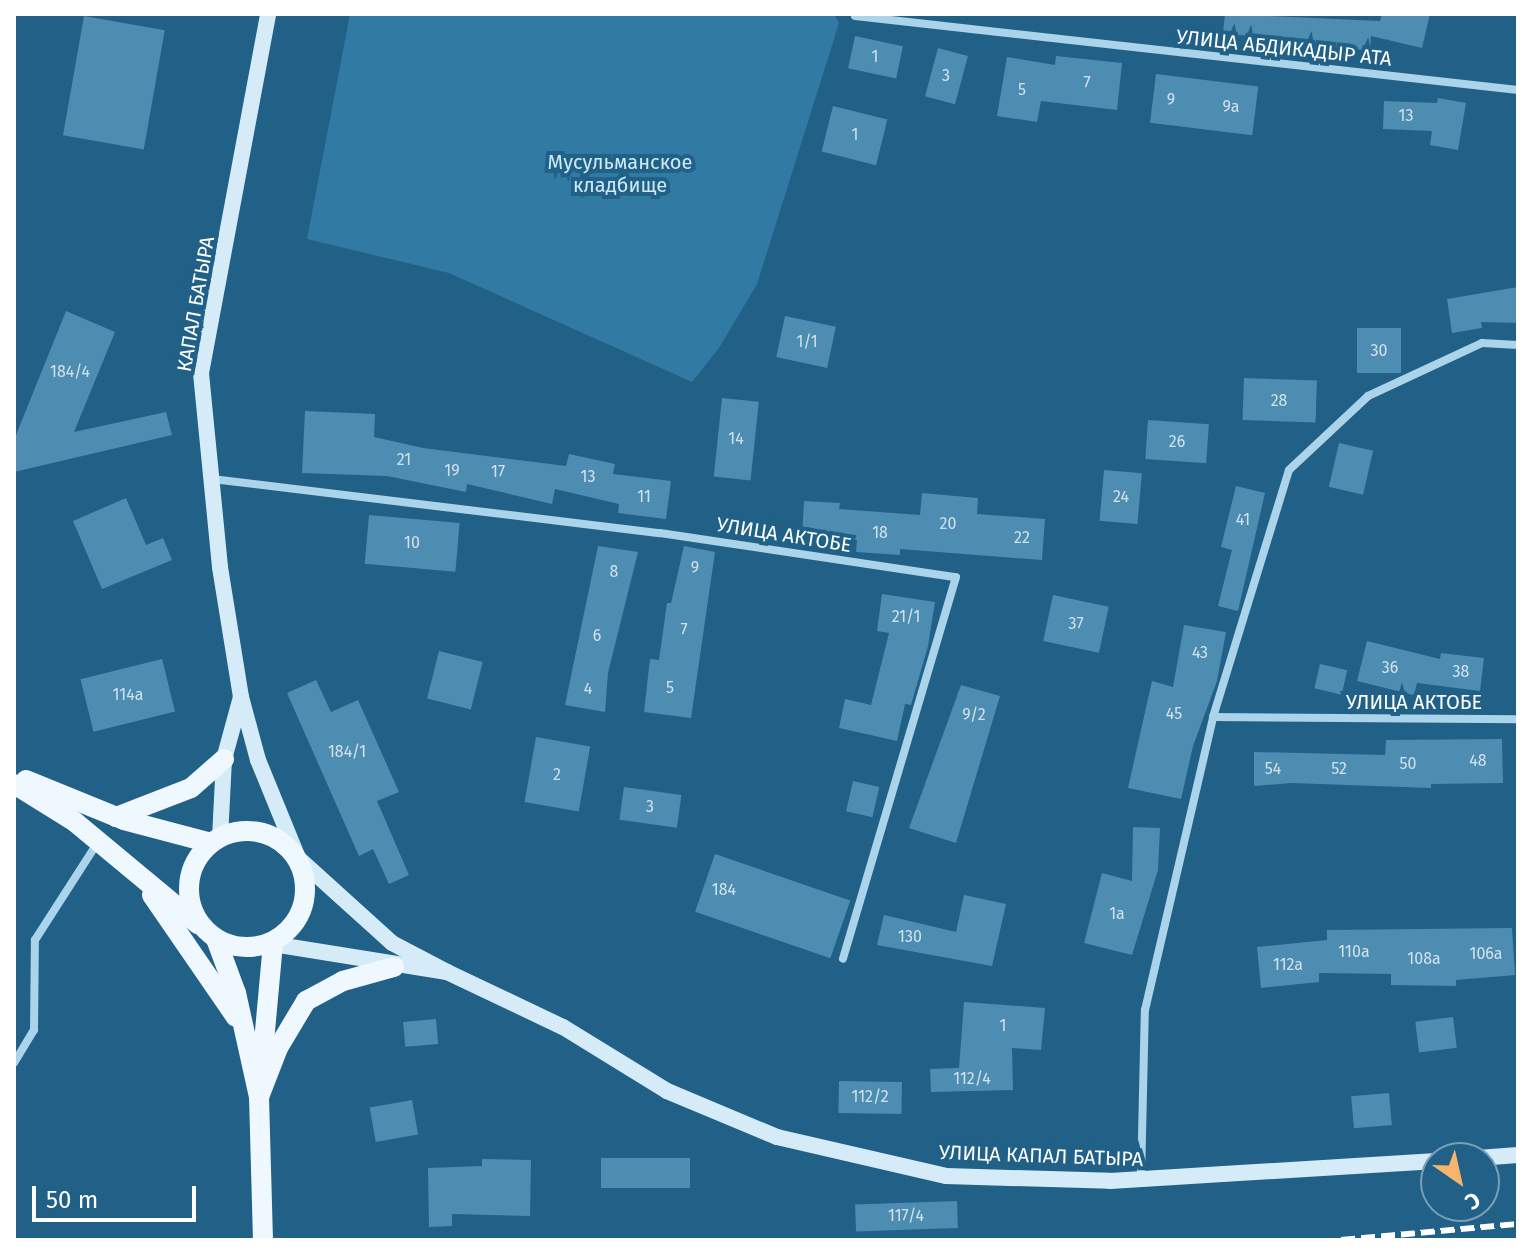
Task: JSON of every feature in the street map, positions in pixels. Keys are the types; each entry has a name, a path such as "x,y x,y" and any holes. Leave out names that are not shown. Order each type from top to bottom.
{"main road":[{"name":"КАПАЛ БАТЫРА","path":"268,14 201,373 241,697 258,760 298,858"},
{"name":"КАПАЛ БАТЫРА","path":"216,840 224,759 241,697"},
{"path":"116,817 191,788 224,759"},
{"path":"14,775 116,817 216,840"},
{"path":"14,784 99,841 209,933 252,948 273,944 299,916 306,897 298,858 267,834 247,830 216,840 198,857 189,883 192,911 209,933 242,1025 259,1097"},
{"name":"УЛИЦА КАПАЛ БАТЫРА","path":"298,858 392,943 563,1027 667,1091 777,1137 946,1176 1141,1180 1420,1162"},
{"path":"136,872 242,1025"},
{"path":"263,1240 259,1097 273,944"},
{"name":"УЛИЦА КАПАЛ БАТЫРА","path":"273,944 394,967 447,972"},
{"path":"259,1097 278,1048 306,1001 343,981 394,967"}],"street":[{"name":"УЛИЦА АБДИКАДЫР АТА","path":"855,16 1518,90"},
{"path":"1141,1180 1145,1010 1213,717 1289,470 1368,396 1482,343 1518,345"},
{"name":"УЛИЦА АКТОБЕ","path":"212,479 660,533 956,577 843,959"},
{"name":"УЛИЦА АКТОБЕ","path":"1213,717 1518,719"},
{"path":"14,1063 34,1030 35,940 99,841"}],"green space":[{"name":"Мусульманское кладбище","path":"350,14 834,14 839,23 757,284 719,348 692,382 449,273 307,239"}],"building":[{"path":"1225,14 1380,21 1382,14 1430,14 1422,48 1371,36 1370,51 1223,33"},
{"path":"84,16 165,30 144,149 63,135"},
{"path":"855,36 903,46 896,78 848,68"},
{"path":"938,48 968,56 955,104 925,96"},
{"path":"1056,56 1122,63 1117,110 1041,101 1037,122 997,116 1007,57 1055,65"},
{"path":"1156,74 1258,87 1252,135 1150,123"},
{"path":"1438,98 1466,103 1458,150 1430,145 1432,131 1383,129 1384,101 1437,103"},
{"path":"833,106 887,120 876,165 822,152"},
{"path":"1518,287 1518,323 1481,322 1482,328 1452,333 1447,299"},
{"path":"66,311 115,332 74,432 166,412 172,435 14,472 14,440"},
{"path":"785,316 836,327 827,368 776,357"},
{"path":"1357,328 1401,328 1401,373 1357,373"},
{"path":"1244,378 1317,381 1315,423 1243,420"},
{"path":"722,398 759,402 751,480 714,477"},
{"path":"305,411 375,414 374,437 423,448 566,466 569,454 615,464 613,474 671,481 666,519 618,513 619,504 555,489 552,504 467,484 466,492 387,476 302,473"},
{"path":"1148,420 1209,424 1206,463 1145,459"},
{"path":"1339,443 1373,451 1363,495 1329,487"},
{"path":"1104,470 1142,473 1137,524 1100,521"},
{"path":"1236,486 1265,493 1238,611 1218,606 1232,550 1221,547"},
{"path":"922,493 978,498 977,514 1045,519 1042,560 900,549 900,555 856,552 857,540 802,537 804,501 840,503 839,509 920,515"},
{"path":"126,498 146,545 163,538 172,560 102,589 73,521"},
{"path":"369,515 460,523 455,572 365,564"},
{"path":"598,546 638,552 608,673 605,712 565,705"},
{"path":"684,546 715,552 691,718 644,712 650,659 659,660 667,603 671,603"},
{"path":"882,594 935,602 928,646 911,705 905,704 897,741 839,728 845,699 871,705 889,633 877,631"},
{"path":"1053,595 1109,607 1099,653 1043,641"},
{"path":"1184,625 1226,632 1217,681 1193,746 1181,799 1128,788 1152,681 1173,687"},
{"path":"1367,641 1440,659 1441,653 1484,658 1480,691 1417,683 1414,695 1357,681"},
{"path":"439,651 483,662 471,709 427,699"},
{"path":"162,659 175,711 94,732 80,679"},
{"path":"1320,664 1347,670 1342,695 1314,688"},
{"path":"316,680 331,712 358,700 399,792 377,801 409,875 389,884 373,849 359,856 287,693"},
{"path":"961,685 1000,696 956,843 909,828"},
{"path":"536,737 590,747 579,812 525,802"},
{"path":"1502,739 1503,783 1431,784 1431,788 1292,783 1254,786 1254,752 1385,755 1386,740"},
{"path":"853,781 879,787 872,817 846,811"},
{"path":"624,787 681,795 677,828 619,820"},
{"path":"1133,827 1160,828 1158,870 1132,955 1084,943 1102,873 1132,881"},
{"path":"715,854 850,901 830,958 695,912"},
{"path":"964,895 1006,904 992,966 877,945 884,915 956,932"},
{"path":"1512,928 1515,975 1456,980 1456,986 1391,985 1391,974 1319,973 1319,982 1261,988 1257,947 1327,940 1327,930"},
{"path":"964,1002 1045,1008 1041,1050 1012,1048 1013,1090 931,1092 930,1069 959,1068"},
{"path":"1453,1017 1457,1048 1419,1052 1415,1022"},
{"path":"436,1019 438,1044 405,1047 403,1022"},
{"path":"839,1081 902,1082 901,1114 838,1113"},
{"path":"1389,1093 1392,1125 1354,1128 1351,1096"},
{"path":"412,1100 418,1134 376,1142 370,1107"},
{"path":"601,1158 690,1158 690,1188 601,1188"},
{"path":"482,1159 531,1160 530,1216 452,1214 452,1226 429,1227 428,1168 482,1166"},
{"path":"957,1201 958,1228 856,1232 855,1205"}],"railway":[{"path":"1341,1240 1518,1224"}]}
